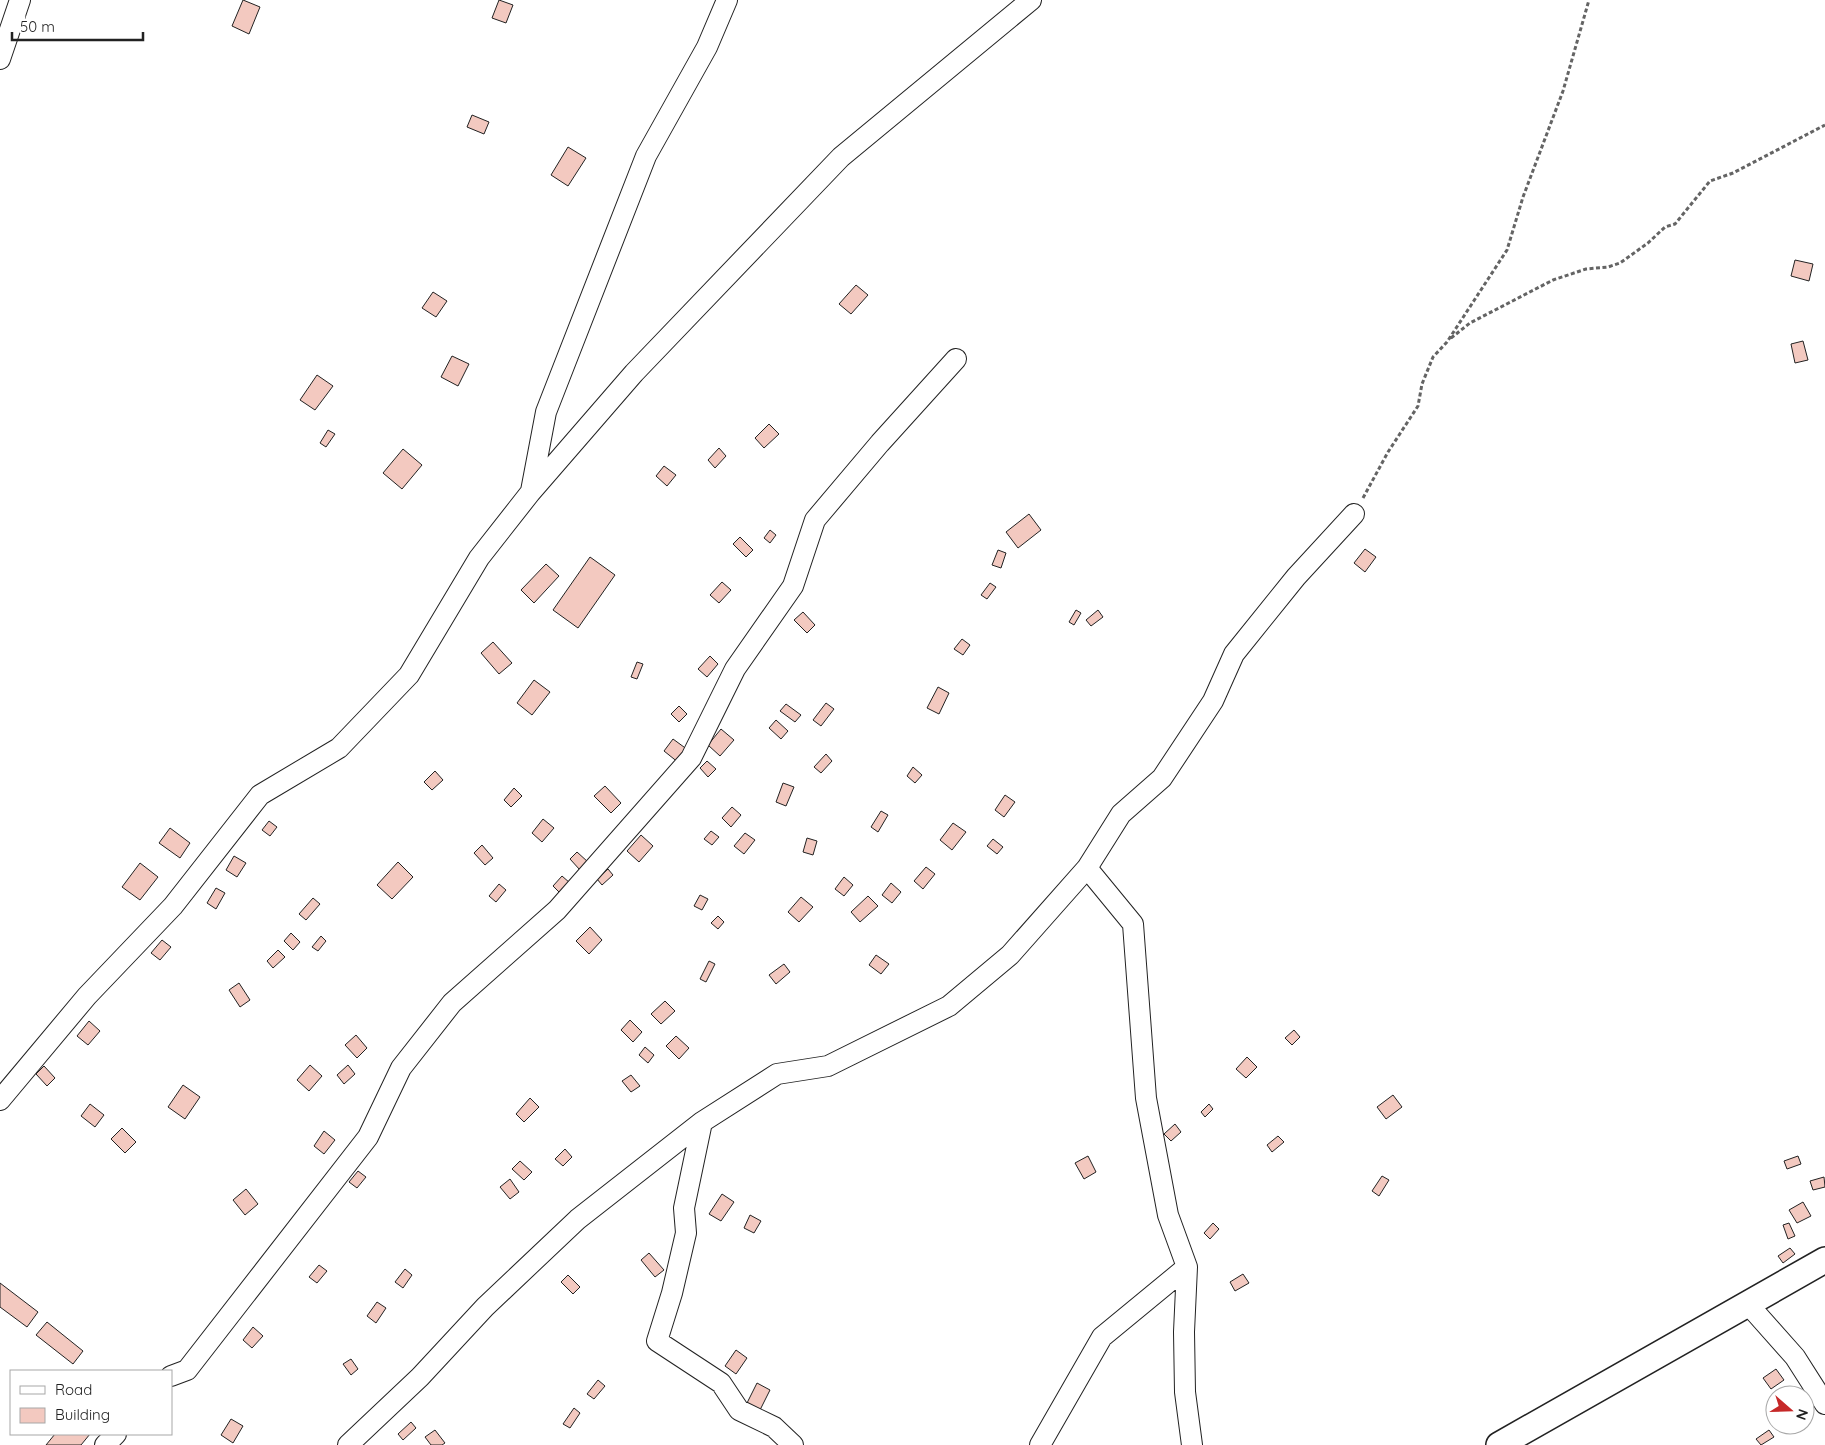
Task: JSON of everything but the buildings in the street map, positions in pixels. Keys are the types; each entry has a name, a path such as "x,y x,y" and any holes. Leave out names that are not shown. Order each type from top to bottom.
{"main road":[{"path":"1499,1445 1825,1260"}],"street":[{"path":"0,59 20,0"},
{"path":"530,493 546,412 646,156 707,47 727,0"},
{"path":"0,1100 87,996 173,906 260,795 339,748 409,675 479,558 530,493 634,373 841,157 1030,0"},
{"path":"172,1376 188,1370 368,1137 401,1068 452,1003 557,910 691,758 735,669 793,586 815,520 880,442 956,359"},
{"path":"348,1445 420,1377 485,1307 578,1219 702,1122 777,1074 828,1066 949,1006 1010,955 1087,868 1121,814 1162,778 1213,701 1234,654 1296,577 1354,514"},
{"path":"1087,868 1134,924 1146,1098 1168,1215 1187,1267 1184,1349 1185,1392 1192,1445"},
{"path":"702,1122 684,1208 686,1233 672,1292 657,1342 721,1383 739,1410 774,1427 793,1445"},
{"path":"1040,1445 1102,1337 1187,1267"},
{"path":"1747,1303 1795,1357 1825,1404"},
{"path":"105,1445 115,1435"}],"path":[{"path":"1447,342 1507,250 1523,197 1563,91 1588,0"},
{"path":"1354,514 1388,452 1418,406 1422,384 1433,357 1470,322 1553,280 1586,269 1608,267 1620,263 1665,227 1675,224 1710,181 1733,173 1825,125"}]}
